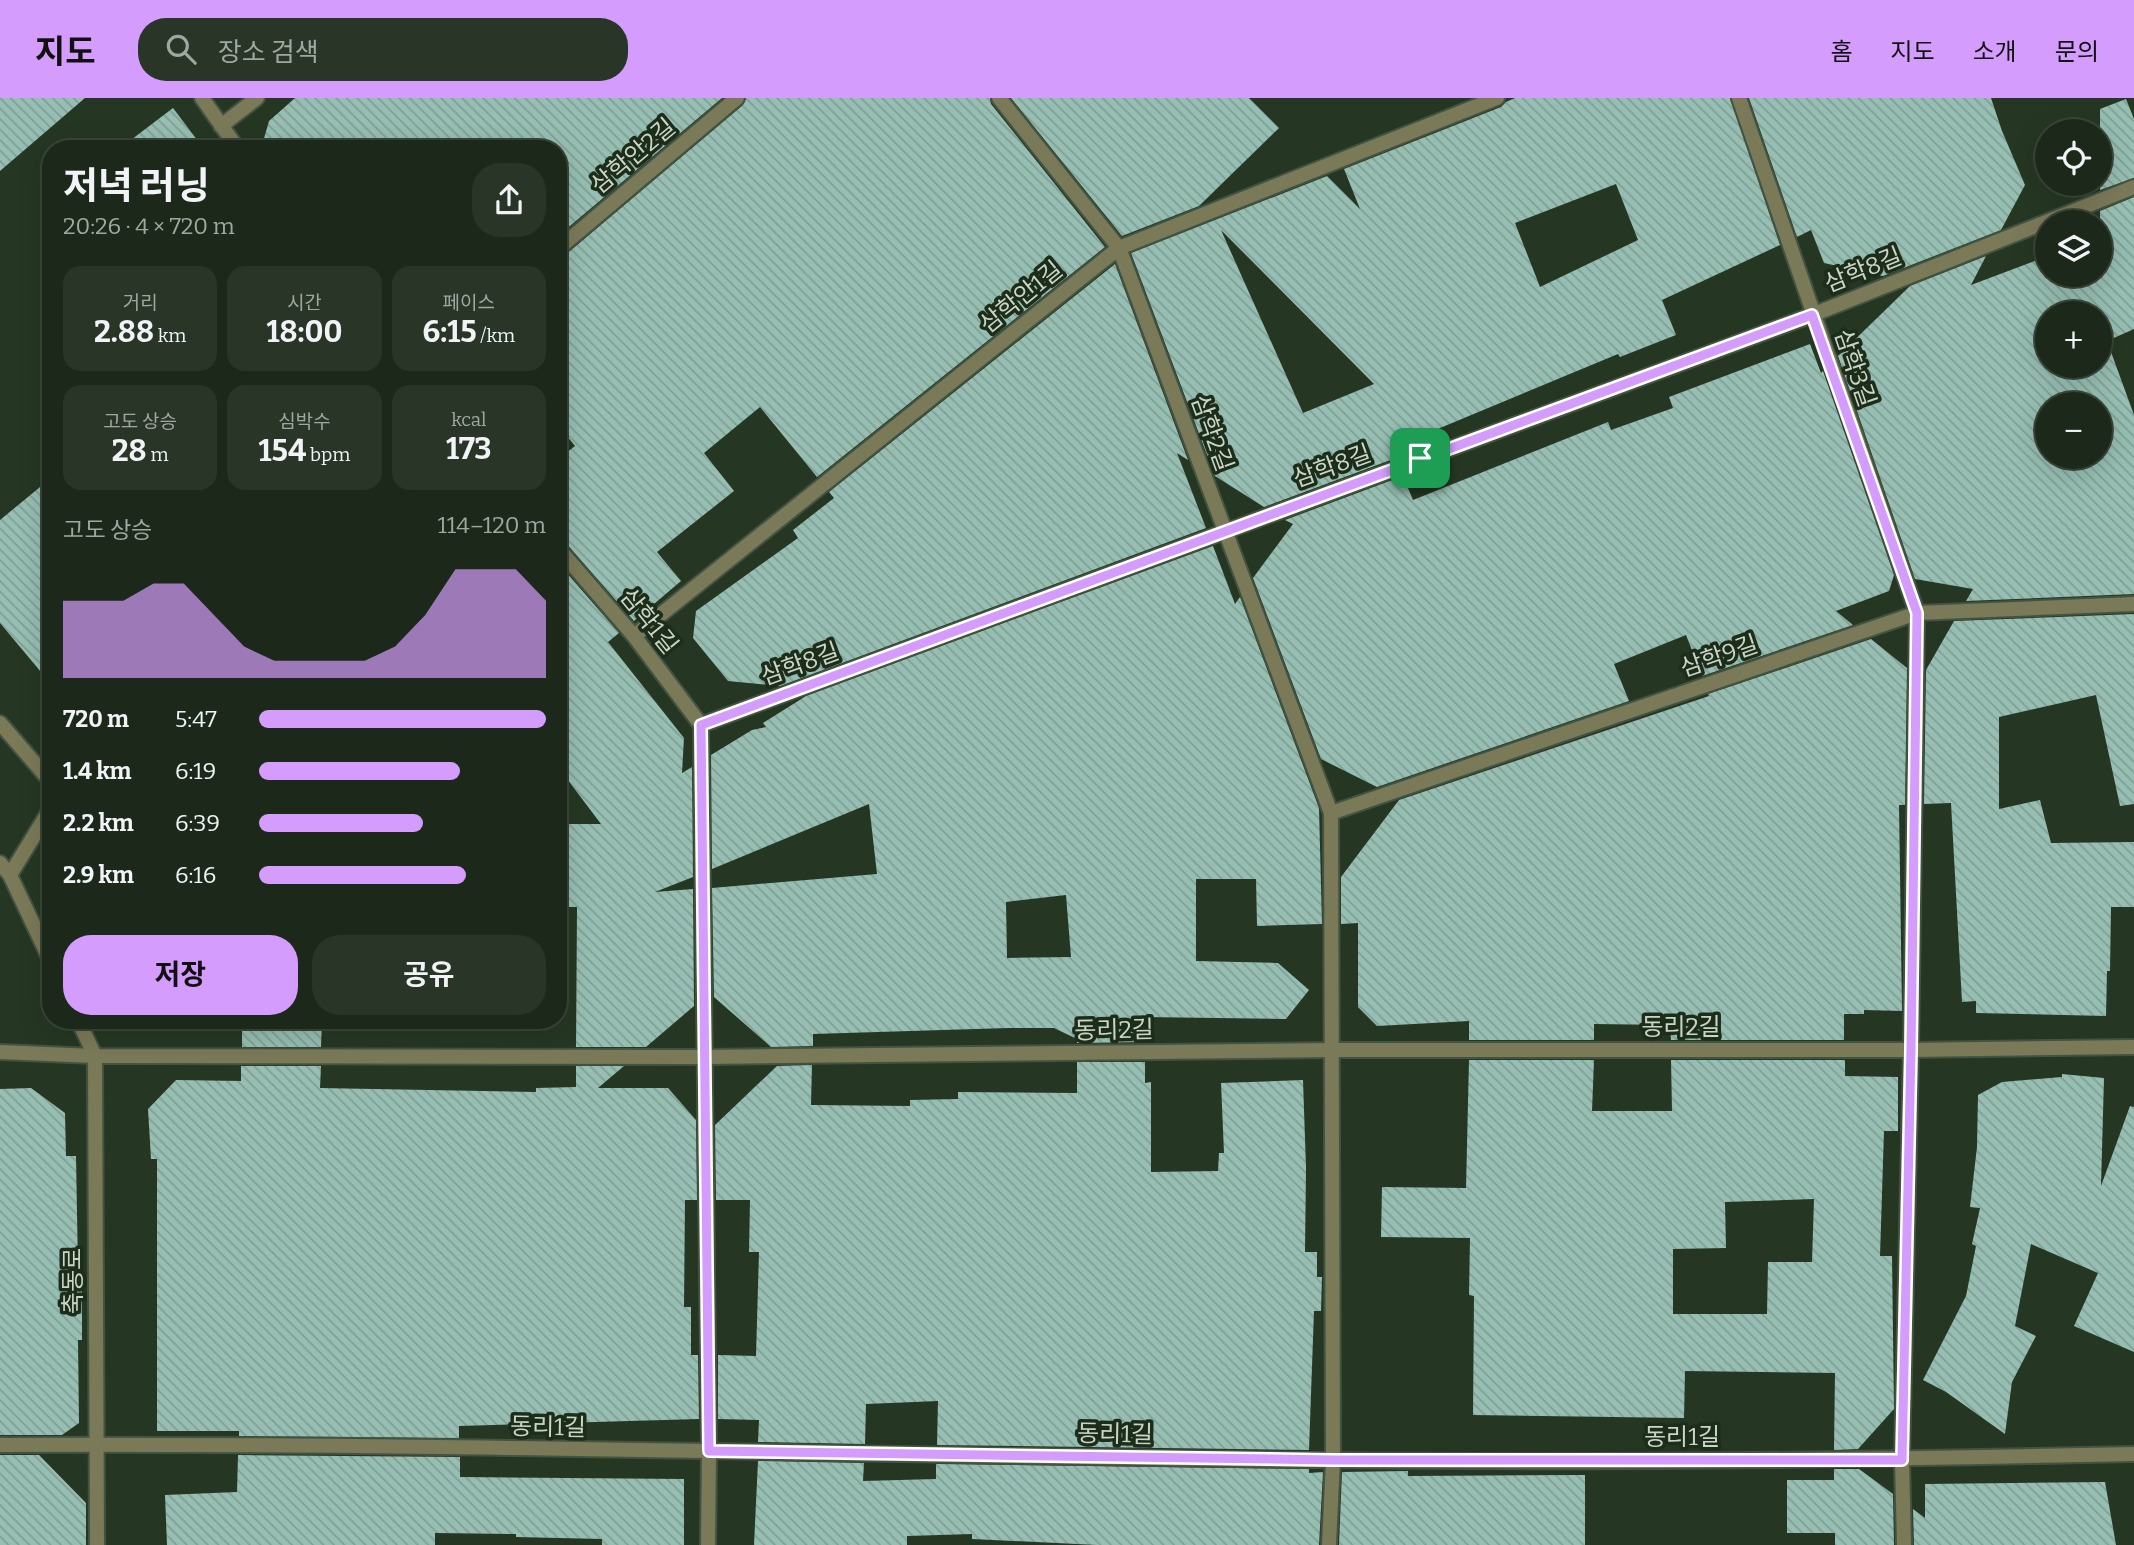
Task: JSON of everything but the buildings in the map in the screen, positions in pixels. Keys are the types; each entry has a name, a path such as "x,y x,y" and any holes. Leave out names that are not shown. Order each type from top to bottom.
{"street":[{"path":"202,98 231,140"},
{"path":"221,127 257,98"},
{"name":"삼학안2길","path":"567,241 737,98"},
{"name":"삼학2길","path":"999,98 1119,248 1331,813"},
{"name":"삼학안1길","path":"634,636 1119,248 1497,98"},
{"name":"삼학3길","path":"1739,98 1917,613"},
{"name":"삼학8길","path":"701,725 1812,315 2134,187"},
{"name":"삼학1길","path":"567,558 634,636 701,725"},
{"name":"삼학9길","path":"1331,813 1917,613 2134,604"},
{"path":"1905,1545 1902,1460 1917,613"},
{"path":"0,723 42,772"},
{"path":"701,725 708,1545"},
{"path":"1329,1545 1333,1460 1331,813"},
{"path":"42,820 5,869 42,944"},
{"name":"축동로","path":"82,1029 95,1056 97,1545"},
{"name":"동리2길","path":"0,1052 95,1056 705,1057 1331,1050 1911,1050 2134,1047"},
{"name":"동리1길","path":"0,1445 1333,1460 1902,1460 2134,1454"}],"route":[{"path":"1812,315 1917,613 1902,1460 1333,1460 709,1451 701,725 1420,458 1812,315"}]}
